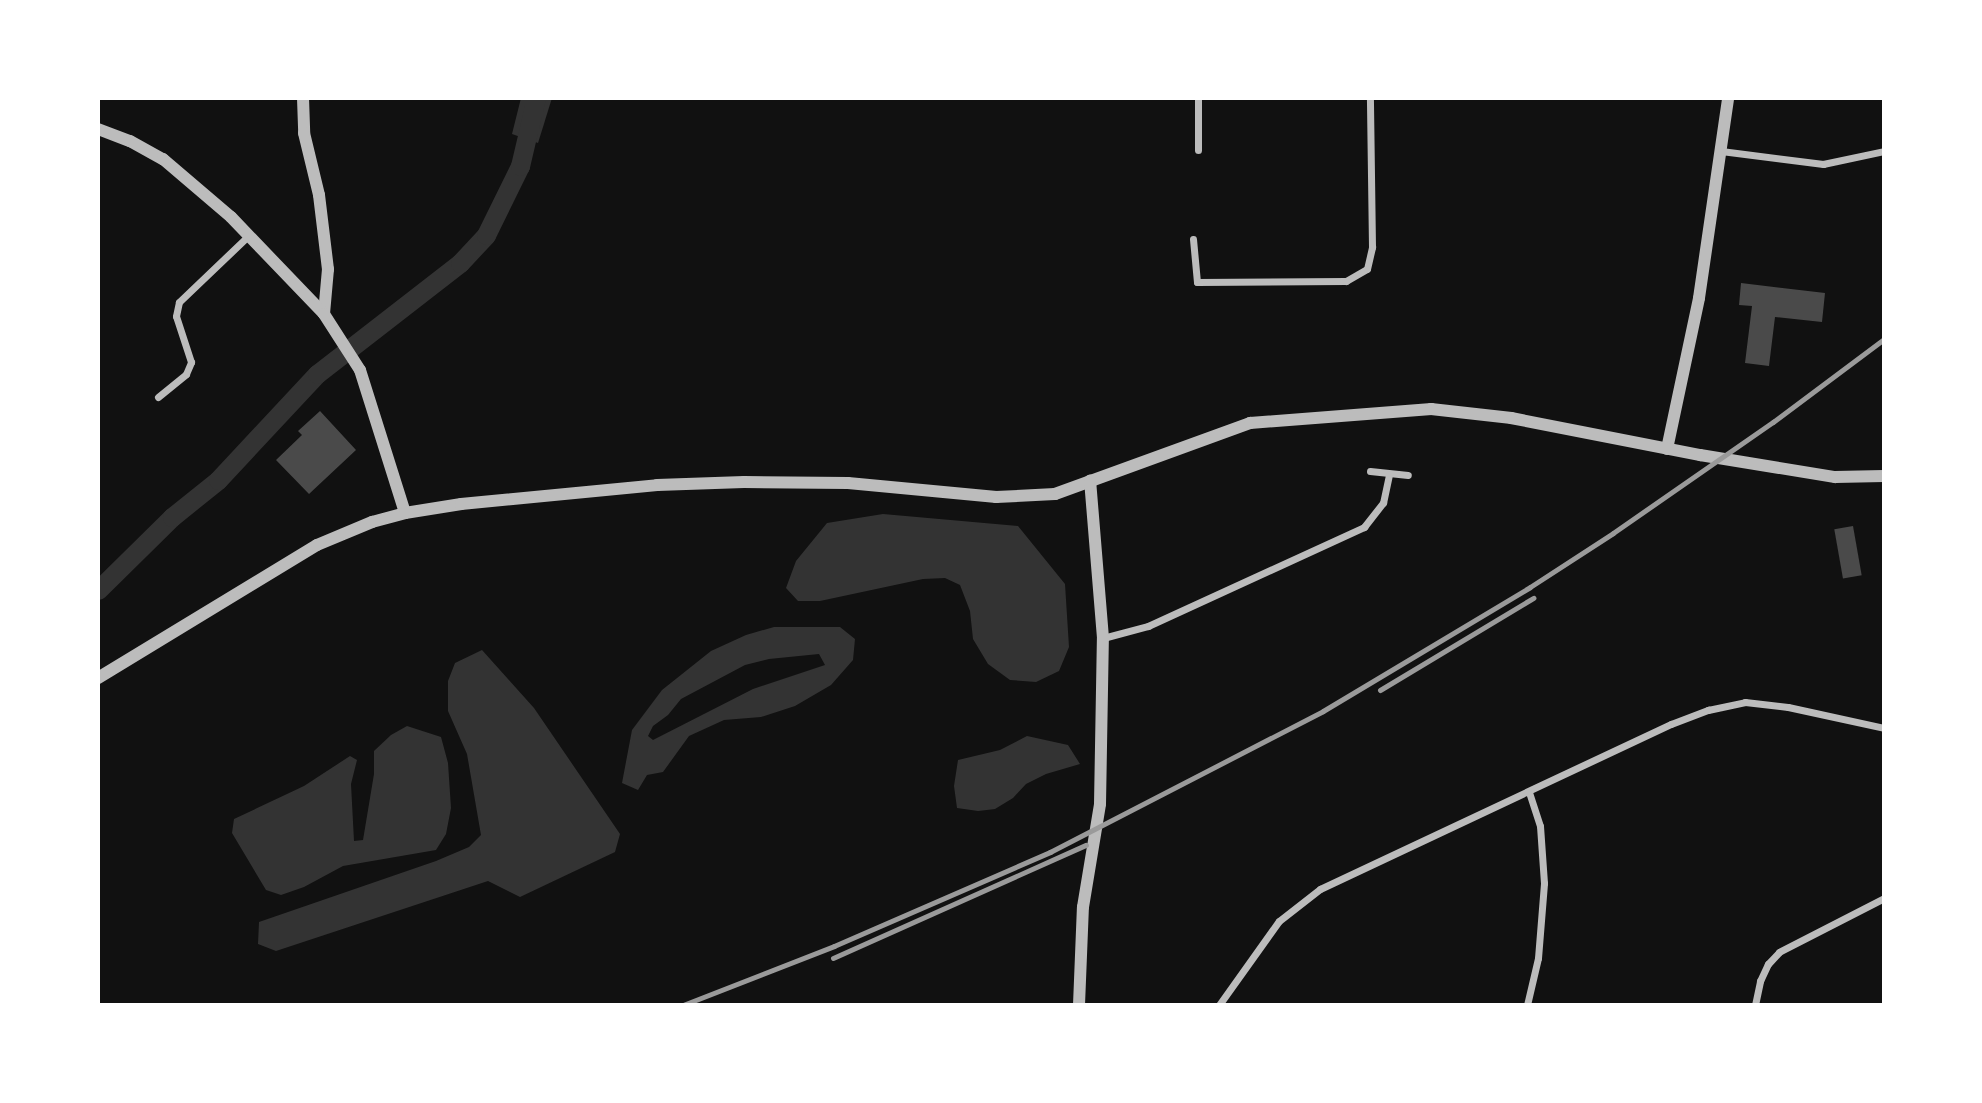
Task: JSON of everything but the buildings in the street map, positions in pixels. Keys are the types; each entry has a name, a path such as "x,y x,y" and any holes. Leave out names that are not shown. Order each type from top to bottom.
{"street":[{"path":"303,98 304,133 319,195 328,269 324,314"},
{"path":"1198,98 1198,150"},
{"path":"1193,239 1197,282 1346,281 1367,269 1372,247 1370,98"},
{"path":"1667,449 1699,298 1728,98"},
{"path":"98,129 130,141 163,159 249,235 324,314 360,370 405,513"},
{"path":"1721,151 1823,164 1884,151"},
{"path":"158,397 186,374 191,362 176,316 178,302 249,235"},
{"path":"98,678 317,545 373,522 405,513 657,485 849,483 996,497 1055,494 1250,424 1431,408 1511,418 1667,449 1835,477 1884,476"},
{"path":"1370,471 1408,475"},
{"path":"1103,638 1148,626 1364,527 1382,503 1389,475"},
{"path":"1079,1005 1083,907 1100,804 1103,638 1090,481"},
{"path":"1219,1005 1279,921 1300,902 1340,879 1671,724 1708,710 1745,702 1788,707 1884,728"},
{"path":"1527,1005 1538,958 1544,883 1540,826 1529,792"},
{"path":"1755,1005 1760,981 1768,964 1779,952 1884,898"}],"shaded area":[{"path":"521,98 552,98 538,143 512,134"},
{"path":"883,514 1018,526 1065,584 1069,647 1059,671 1036,682 1010,680 988,664 973,639 970,611 960,585 945,578 923,579 820,601 798,601 786,588 796,561 827,523"},
{"path":"774,627 840,627 855,639 853,660 831,685 795,706 761,717 724,720 689,736 663,772 647,775 638,790 622,783 632,730 662,690 711,651 746,635","holes":["819,654 825,665 753,689 653,740 648,736 653,726 668,715 681,699 745,665 769,659"]},
{"path":"482,650 534,708 620,834 615,852 520,897 488,881 276,951 258,944 259,922 436,861 469,847 481,835 467,754 448,711 448,681 455,663"},
{"path":"407,726 441,737 448,763 451,808 446,834 436,850 343,866 304,887 281,895 266,890 232,833 234,819 304,786 350,756 357,760 351,784 354,841 363,840 374,774 374,751 391,735"},
{"path":"1027,736 1068,745 1080,764 1046,774 1026,784 1013,798 995,809 978,811 957,808 954,786 958,760 1000,750"}],"waterway":[{"path":"98,590 172,517 218,480 317,374 460,263 486,235 520,166 536,98"}],"railway":[{"path":"683,1005 834,946 1050,852 1323,711 1530,587 1613,533 1773,422 1884,339"},
{"path":"1380,690 1533,598"},
{"path":"833,958 1086,845"}]}
